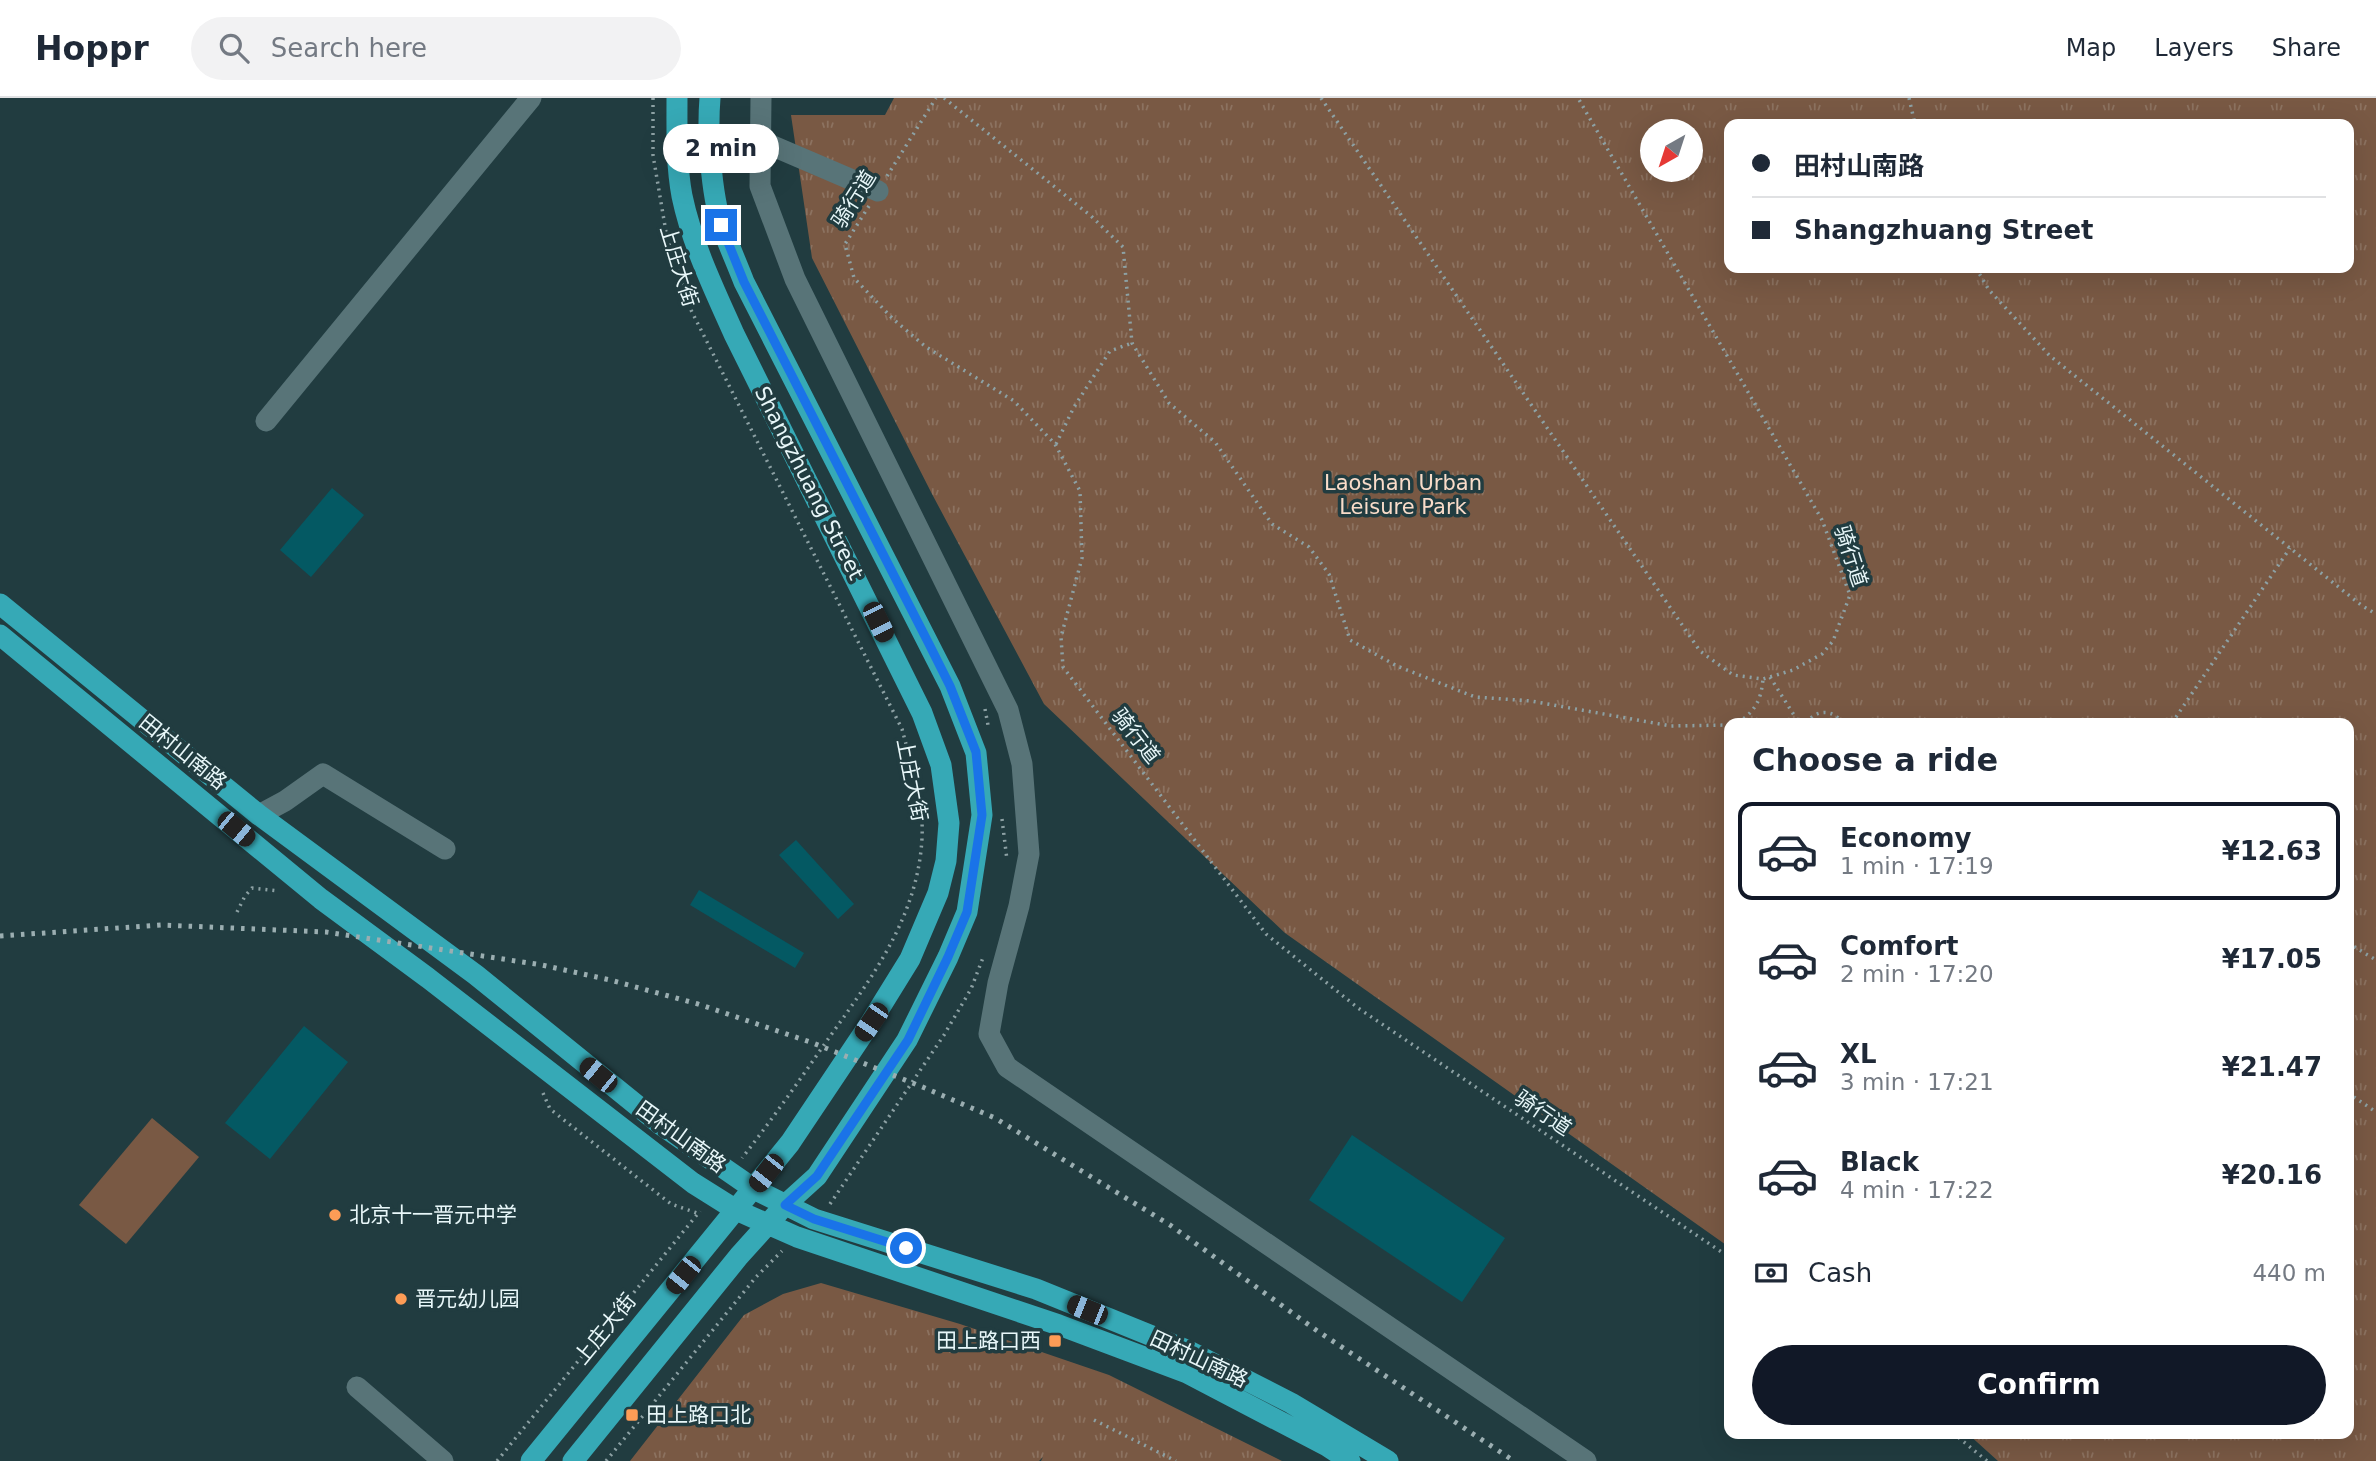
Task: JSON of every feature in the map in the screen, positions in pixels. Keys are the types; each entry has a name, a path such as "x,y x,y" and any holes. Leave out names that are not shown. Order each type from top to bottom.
{"main road":[{"name":"Shangzhuang Street","path":"677,98 677,149 682,194 704,265 734,334 922,713 941,765 949,823 946,861 938,893 910,959 790,1143 754,1188"},
{"name":"Shangzhuang Street","path":"710,98 714,187 721,225 744,282 950,686 976,752 982,815 967,912 908,1040 817,1176 767,1224"},
{"name":"田村山南路","path":"0,604 259,815 476,975 660,1124 730,1174 814,1219 1036,1289 1189,1351 1291,1403 1388,1461"},
{"name":"田村山南路","path":"0,635 321,899 428,978 693,1183 736,1210 797,1237 1059,1325 1187,1373 1350,1461"},
{"name":"上庄大街","path":"531,1461 754,1188"},
{"path":"573,1461 767,1224"}],"street":[{"path":"266,421 531,98"},
{"path":"761,98 760,186 795,279 1008,710 1022,764 1029,854 989,1034 1007,1067 1586,1461"},
{"path":"761,141 878,191"},
{"path":"259,815 285,801 323,774 445,849"},
{"path":"356,1387 443,1461"}],"path":[{"name":"上庄大街","path":"653,98 653,155 667,238 691,310 902,729 918,792 922,836 916,883 898,933 872,977 730,1174"},
{"name":"骑行道","path":"936,98 845,244 854,278 892,319 926,347 1014,401 1055,444 1080,491 1082,558 1061,636 1063,667 1266,934 1358,1008 1724,1253"},
{"path":"944,98 1091,216 1123,247 1132,343 1169,403 1214,442 1272,524 1309,547 1329,574 1350,640 1397,666 1475,697 1531,701 1671,726 1724,725"},
{"name":"骑行道","path":"1321,98 1700,651 1733,675 1763,679 1793,670 1822,654 1839,629 1850,595 1822,520 1578,98"},
{"path":"1909,98 1914,119"},
{"path":"1979,273 1989,290 2050,356 2376,614"},
{"path":"1055,444 1074,407 1110,351 1132,343"},
{"path":"2175,718 2290,548"},
{"path":"1770,677 1797,718"},
{"path":"1745,718 1761,697 1763,679"},
{"path":"983,702 988,727"},
{"path":"1810,718 1824,712 1839,718"},
{"path":"1002,815 1007,864"},
{"path":"237,912 244,896 252,888 279,891"},
{"path":"2354,947 2376,960"},
{"path":"814,1219 832,1202 944,1035 971,989 984,954"},
{"path":"540,1086 550,1109 671,1203 698,1213 736,1210"},
{"path":"2354,1097 2376,1112"},
{"name":"上庄大街","path":"497,1461 712,1195"},
{"path":"606,1461 756,1277 797,1237"},
{"path":"1094,1420 1176,1461"},
{"path":"1960,1439 1986,1461"}],"green space":[{"name":"Laoshan Urban Leisure Park","path":"894,98 2376,98 2376,1461 1998,1461 1974,1439 2354,1439 2354,718 1724,718 1724,1243 1285,933 1044,704 932,494 812,258 791,115 885,115"},
{"path":"152,1118 199,1157 126,1244 79,1205"},
{"path":"821,1283 960,1324 1109,1375 1282,1461 1041,1461 1043,1457 1039,1461 630,1461 744,1315 783,1294"}],"building":[{"path":"332,488 364,515 311,577 280,550"},
{"path":"796,840 854,904 838,919 779,855"},
{"path":"699,890 804,953 795,968 690,905"},
{"path":"304,1026 348,1062 270,1159 225,1123"},
{"path":"1352,1135 1505,1238 1462,1302 1309,1200"}],"railway":[{"path":"0,936 161,925 326,932 542,965 610,980 698,1004 813,1043 995,1118 1170,1225 1316,1330 1514,1461"}],"place":[{"name":"北京十一晋元中学","path":"335,1215"},
{"name":"晋元幼儿园","path":"401,1299"},
{"name":"田上路口西","path":"1055,1341"},
{"name":"田上路口北","path":"632,1415"}],"route":[{"path":"721,225 744,282 950,686 976,752 982,815 967,912 908,1040 817,1176 785,1205 814,1219 906,1248"}]}
